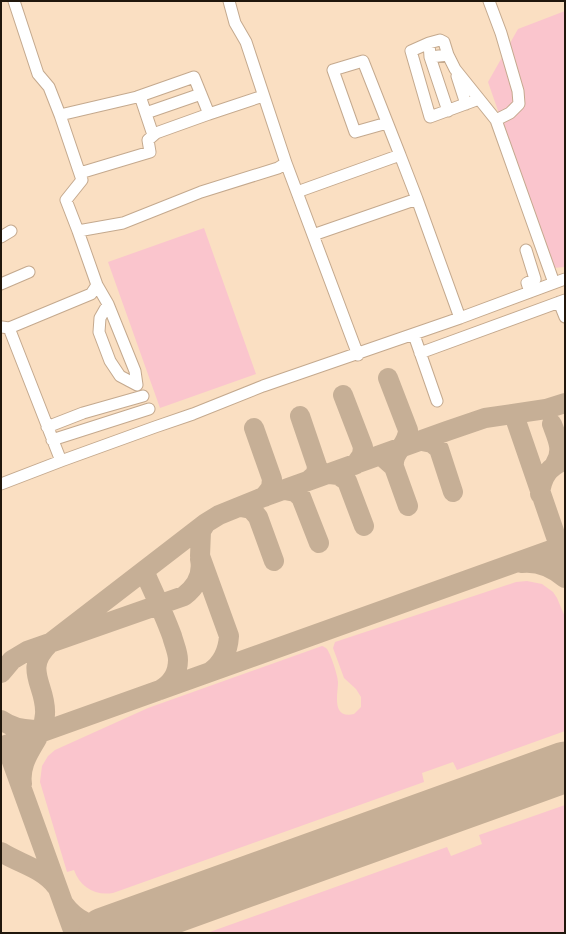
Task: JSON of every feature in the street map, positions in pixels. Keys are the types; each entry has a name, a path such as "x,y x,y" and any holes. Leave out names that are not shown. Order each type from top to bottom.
{"lane":[{"path":"14,1 38,74 52,92 82,180 66,200 97,285 108,304 135,371 137,385 149,409 155,427"},
{"path":"229,1 234,23 246,42 286,164 358,355"},
{"path":"489,1 501,33 518,91 518,104 510,113 496,120"},
{"path":"466,104 455,69 448,55 444,42 440,40 429,43 411,51 430,117 448,111 479,99"},
{"path":"429,43 430,56 448,111"},
{"path":"430,56 448,55"},
{"path":"387,123 355,132 333,70 363,61 417,199 460,318"},
{"path":"455,69 496,120 554,283"},
{"path":"60,115 140,96 194,77 209,114"},
{"path":"146,113 201,94"},
{"path":"140,96 153,135"},
{"path":"80,173 150,152 148,140 156,133 263,96"},
{"path":"297,192 400,155"},
{"path":"78,231 123,223 202,192 278,168 286,164"},
{"path":"313,235 417,199"},
{"path":"1,237 11,231"},
{"path":"526,250 535,279 527,283 530,292"},
{"path":"1,284 29,272"},
{"path":"1,484 194,414 263,386 358,355 565,279"},
{"path":"61,462 5,328 91,294 97,285"},
{"path":"420,353 562,301 565,317"},
{"path":"108,304 100,318 99,332 110,361 120,376 137,385"},
{"path":"414,335 437,401"},
{"path":"47,427 143,396"},
{"path":"52,440 149,409"},
{"path":"93,411 98,426"}],"shaded area":[{"path":"565,11 565,267 553,268 488,82 518,29"},
{"path":"204,228 256,374 160,408 108,262"},
{"path":"527,581 542,584 553,592 565,617 565,731 457,770 453,762 422,773 424,782 113,893 106,894 94,892 84,886 74,870 67,872 40,782 42,766 48,756 55,750 148,708 322,646 329,652 337,675 337,704 339,709 342,713 347,715 354,714 361,707 361,697 356,689 344,678 333,648 335,642 516,582"},
{"path":"565,805 565,933 207,933 447,847 451,856 482,844 479,835"}],"taxiway":[{"path":"388,378 408,430 406,440 395,457 394,467"},
{"path":"343,395 363,447 362,455 355,465"},
{"path":"210,672 224,657 229,636 200,556 201,531 206,523 219,515 266,496 485,418 546,409 565,403"},
{"path":"514,415 565,563"},
{"path":"300,416 317,466 316,474 308,481"},
{"path":"552,424 559,444 559,454 555,464"},
{"path":"254,428 272,479 271,488 264,497"},
{"path":"422,441 432,443 439,449 453,492"},
{"path":"385,459 394,467 408,506"},
{"path":"540,494 542,482 547,473 565,460"},
{"path":"330,474 338,475 347,481 364,526"},
{"path":"285,490 295,492 301,497 319,543"},
{"path":"241,507 251,509 258,517 274,561"},
{"path":"22,784 24,764 44,723 45,704 36,670 37,662 41,653 49,644 206,523"},
{"path":"74,933 6,745 565,545"},
{"path":"1,673 12,660 27,651 184,596 192,589 198,580 201,565 200,559"},
{"path":"521,563 539,564 555,571 565,578"},
{"path":"144,571 169,628 178,657 178,665 173,678 160,690"},
{"path":"1,720 21,729 42,729"},
{"path":"1,852 37,870 56,886"},
{"path":"64,904 81,920 95,926 118,928"}],"runway":[{"path":"104,933 565,767"}]}
